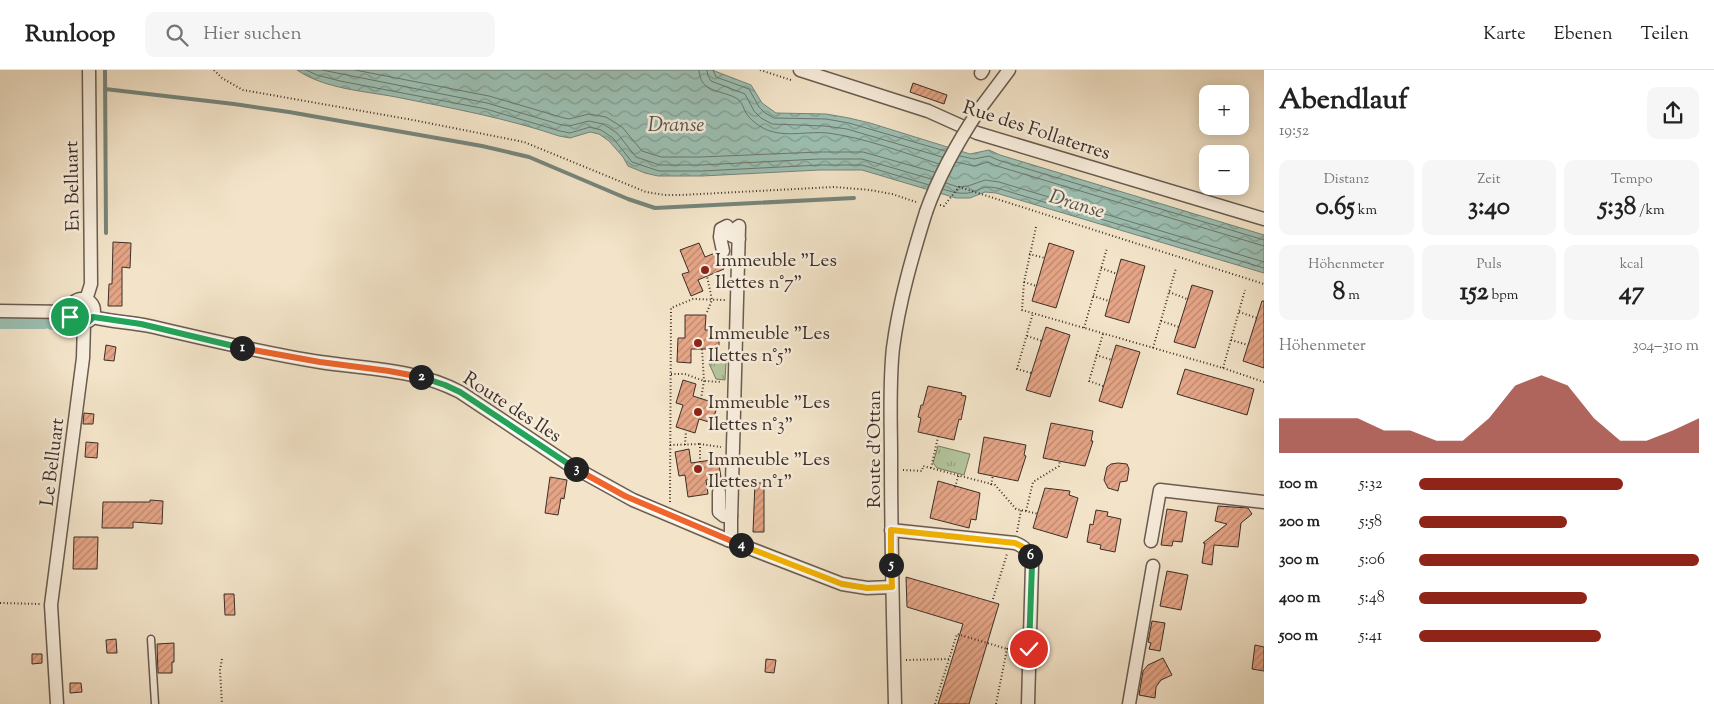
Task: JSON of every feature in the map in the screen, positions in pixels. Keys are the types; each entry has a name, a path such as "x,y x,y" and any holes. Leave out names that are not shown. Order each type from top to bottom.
{"street":[{"name":"En Belluart","path":"86,300 91,284 88,70"},
{"name":"Rue des Follaterres","path":"800,70 928,111 977,133 1264,219"},
{"name":"Route d'Ottan","path":"895,704 891,530 891,397 893,349 903,288 930,206 955,147 978,110 1009,70"},
{"path":"723,251 720,237 721,229 732,224 739,233 731,533 728,540"},
{"path":"79,299 86,300 93,306 89,320 75,322 70,317 74,302 79,299"},
{"path":"0,311 70,312"},
{"name":"Route des Iles","path":"89,320 141,324 254,351 401,373 438,382 460,392 568,464 604,485 641,503 728,540 842,584 867,588 892,587"},
{"name":"Le Belluart","path":"57,704 51,605 89,320"},
{"path":"1151,541 1160,490 1264,502"},
{"path":"719,492 719,512 724,516 731,516"},
{"path":"891,530 1013,542 1025,548 1031,557 1028,704"},
{"path":"1129,704 1153,566"}],"lane":[{"path":"151,639 155,704"}],"path":[{"path":"214,70 227,82 243,90 524,142 628,186 651,193 682,195 847,187 892,194 917,202"},
{"path":"930,206 944,206 959,187 1264,284"},
{"path":"1036,227 1024,282 1022,310 1223,368 1264,382"},
{"path":"1084,328 1107,248"},
{"path":"1029,254 1045,258"},
{"path":"1101,268 1117,274"},
{"path":"1153,348 1176,268"},
{"path":"707,276 712,300 707,312"},
{"path":"1024,282 1036,286"},
{"path":"1223,368 1245,290"},
{"path":"1169,292 1188,299"},
{"path":"1093,296 1109,301"},
{"path":"670,510 671,308 693,300 712,300"},
{"path":"1239,312 1256,318"},
{"path":"1031,373 1017,369 1033,313"},
{"path":"1161,321 1179,327"},
{"path":"1102,334 1089,382 1103,386"},
{"path":"1027,336 1042,341"},
{"path":"1231,340 1248,345"},
{"path":"701,399 704,380 702,349"},
{"path":"1096,355 1112,360"},
{"path":"671,374 685,374 704,380 724,382 725,376"},
{"path":"685,445 686,430"},
{"path":"931,468 938,436"},
{"path":"670,445 700,444 722,447 724,442"},
{"path":"700,444 700,462"},
{"path":"1026,511 1033,482 1059,466 1060,461"},
{"path":"931,468 935,465"},
{"path":"918,470 922,471 923,466 991,484 1016,509 1039,514"},
{"path":"955,487 958,475"},
{"path":"991,484 993,475"},
{"path":"993,599 1013,542 1021,510"},
{"path":"0,603 51,605"},
{"path":"935,704 957,634 1006,649 1029,649"},
{"path":"996,704 1006,649"},
{"path":"222,659 220,670 222,704"},
{"path":"894,661 949,659"}],"green space":[{"path":"708,361 726,362 725,380 716,379"},
{"path":"938,446 970,454 964,475 937,468 933,463"}],"water":[{"name":"Dranse","path":"297,70 712,70 751,85 762,103 776,113 826,114 870,123 970,154 989,150 1000,155 1264,235 1264,273 996,193 985,192 970,198 956,198 862,170 658,176 628,166 609,141 599,134 590,132 570,138 559,136 478,114 332,85"}],"building":[{"path":"913,83 947,95 944,104 910,92"},
{"path":"113,242 131,243 130,268 122,267 122,306 108,306 109,284 112,284"},
{"name":"Immeuble \"Les Ilettes n°7\"","path":"699,243 705,257 715,253 724,269 698,280 703,291 691,296 682,274 689,272 680,250"},
{"path":"1049,243 1074,251 1056,308 1032,301"},
{"path":"1121,259 1145,266 1129,323 1105,316"},
{"path":"1192,285 1213,291 1195,348 1174,342"},
{"path":"1262,301 1264,301 1264,368 1243,361"},
{"name":"Immeuble \"Les Ilettes n°5\"","path":"685,315 706,315 705,330 719,330 719,349 691,349 691,363 677,362 678,338 685,338"},
{"path":"1046,327 1070,335 1050,397 1026,390"},
{"path":"106,345 116,347 114,361 104,360"},
{"path":"1116,345 1140,352 1122,408 1099,401"},
{"path":"1185,369 1254,389 1247,415 1177,394"},
{"name":"Immeuble \"Les Ilettes n°3\"","path":"683,380 696,384 693,396 718,404 712,423 699,419 695,433 676,427 683,405 676,403"},
{"path":"928,386 962,393 961,395 966,396 954,440 918,432 921,418 918,417"},
{"path":"84,413 94,414 93,424 83,424"},
{"path":"1051,423 1093,431 1091,441 1093,441 1085,466 1043,458"},
{"path":"984,437 1026,445 1024,455 1026,456 1018,481 978,473"},
{"path":"86,442 98,443 97,458 85,457"},
{"name":"Immeuble \"Les Ilettes n°1\"","path":"689,449 691,463 718,459 721,477 706,480 708,494 688,497 685,475 679,476 675,452"},
{"path":"1118,463 1127,464 1129,469 1127,481 1120,482 1118,491 1108,488 1104,480 1107,467"},
{"path":"550,477 567,480 564,499 561,498 558,515 545,513"},
{"path":"938,481 980,493 976,520 971,519 969,528 930,518"},
{"path":"755,483 764,483 764,532 753,532"},
{"path":"1045,488 1070,491 1069,495 1078,498 1067,538 1033,528"},
{"path":"150,500 163,501 162,524 133,522 133,528 102,528 103,502 150,502"},
{"path":"1218,506 1248,508 1252,514 1241,523 1238,547 1214,545 1212,565 1202,563 1205,543 1203,543 1227,524 1215,521"},
{"path":"1167,509 1187,512 1182,542 1173,541 1172,546 1161,545"},
{"path":"1096,510 1108,512 1107,516 1121,519 1115,552 1100,549 1101,545 1087,542 1090,524 1093,525"},
{"path":"74,537 98,537 97,569 73,569"},
{"path":"1167,571 1188,575 1181,610 1160,606"},
{"path":"906,577 999,604 969,704 938,704 963,624 907,607"},
{"path":"224,594 234,594 235,615 225,615"},
{"path":"1152,621 1165,623 1160,651 1149,649 1151,643 1148,642"},
{"path":"116,639 117,653 107,653 106,640"},
{"path":"174,643 172,673 158,673 157,644"},
{"path":"1255,645 1264,647 1264,671 1252,669"},
{"path":"32,654 42,654 42,663 32,664"},
{"path":"1163,658 1172,675 1161,680 1156,687 1155,698 1139,695 1143,671 1148,665"},
{"path":"766,659 776,660 774,673 765,672"},
{"path":"70,683 81,683 82,692 70,693"}],"waterway":[{"path":"105,70 106,233"},
{"path":"105,89 289,112 482,146 529,157 628,199 655,208 854,198"},
{"path":"0,323 45,323"},
{"path":"52,324 65,324"}],"place":[{"name":"Immeuble \"Les Ilettes n°7\"","path":"705,270"},
{"name":"Immeuble \"Les Ilettes n°5\"","path":"698,343"},
{"name":"Immeuble \"Les Ilettes n°3\"","path":"698,412"},
{"name":"Immeuble \"Les Ilettes n°1\"","path":"698,469"}],"route":[{"path":"70,317 75,322 81,324 88,323 93,317 141,324 254,351 414,375 438,382 460,392 568,464 617,492 728,540 852,587 892,587 891,530 1015,543 1025,548 1031,557 1029,649"}]}
